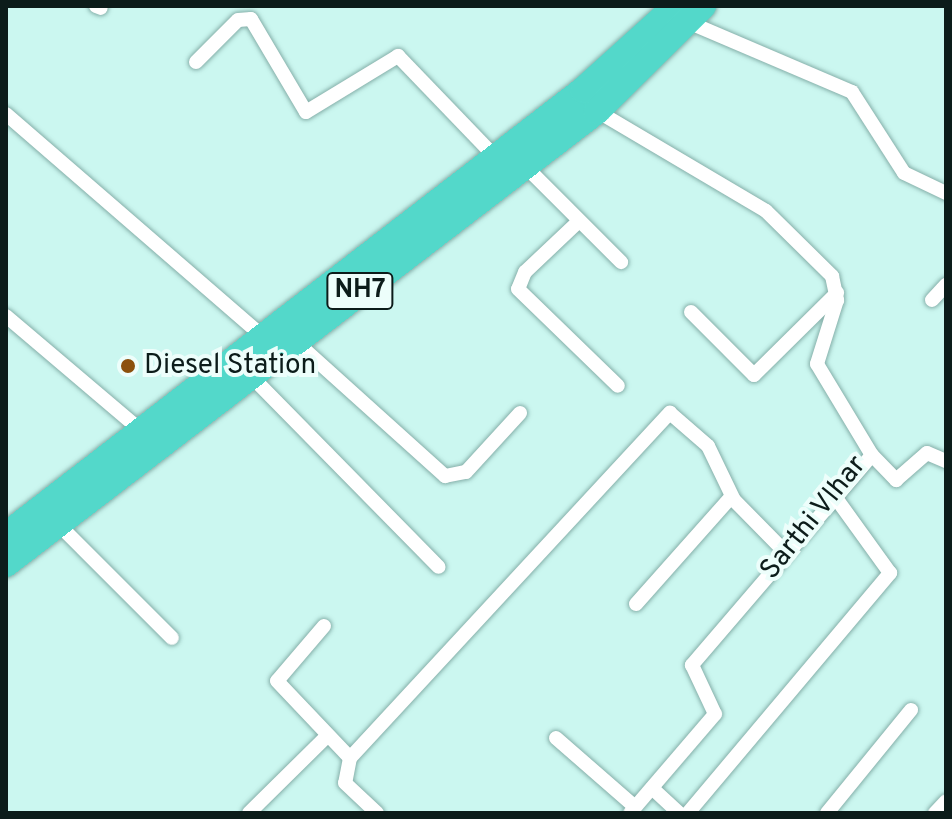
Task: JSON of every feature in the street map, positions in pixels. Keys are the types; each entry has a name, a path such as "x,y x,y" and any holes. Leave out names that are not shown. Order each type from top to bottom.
{"highway":[{"name":"NH7","path":"6,535 250,375 597,111 689,11"},
{"name":"NH7","path":"6,564 58,524 263,337 689,11"}],"street":[{"path":"689,11 852,92 904,173 946,193"},
{"path":"196,62 238,20 251,19 306,112 398,56 496,158"},
{"path":"597,111 781,222 832,276 837,293 754,375 691,312"},
{"path":"6,114 263,337"},
{"path":"525,166 621,262"},
{"path":"579,221 525,272 518,289 618,386"},
{"path":"932,300 946,285"},
{"name":"Sarthi VIhar","path":"632,810 715,714 692,665 872,455 817,364 837,293"},
{"path":"6,316 149,440"},
{"path":"295,341 445,476 466,472 520,413"},
{"path":"250,375 439,567"},
{"path":"377,813 345,783 350,758 491,613 665,415 678,415 708,446 732,496 786,553"},
{"path":"872,455 896,480 927,453 946,461"},
{"path":"636,604 732,496"},
{"path":"688,813 890,573 836,498"},
{"path":"58,524 172,638"},
{"path":"324,626 277,681 324,739 350,758"},
{"path":"827,813 911,710"},
{"path":"556,738 632,810"},
{"path":"249,813 324,739"},
{"path":"652,788 679,813"},
{"path":"935,813 946,801"}],"place":[{"name":"Diesel Station","path":"128,366"}]}
